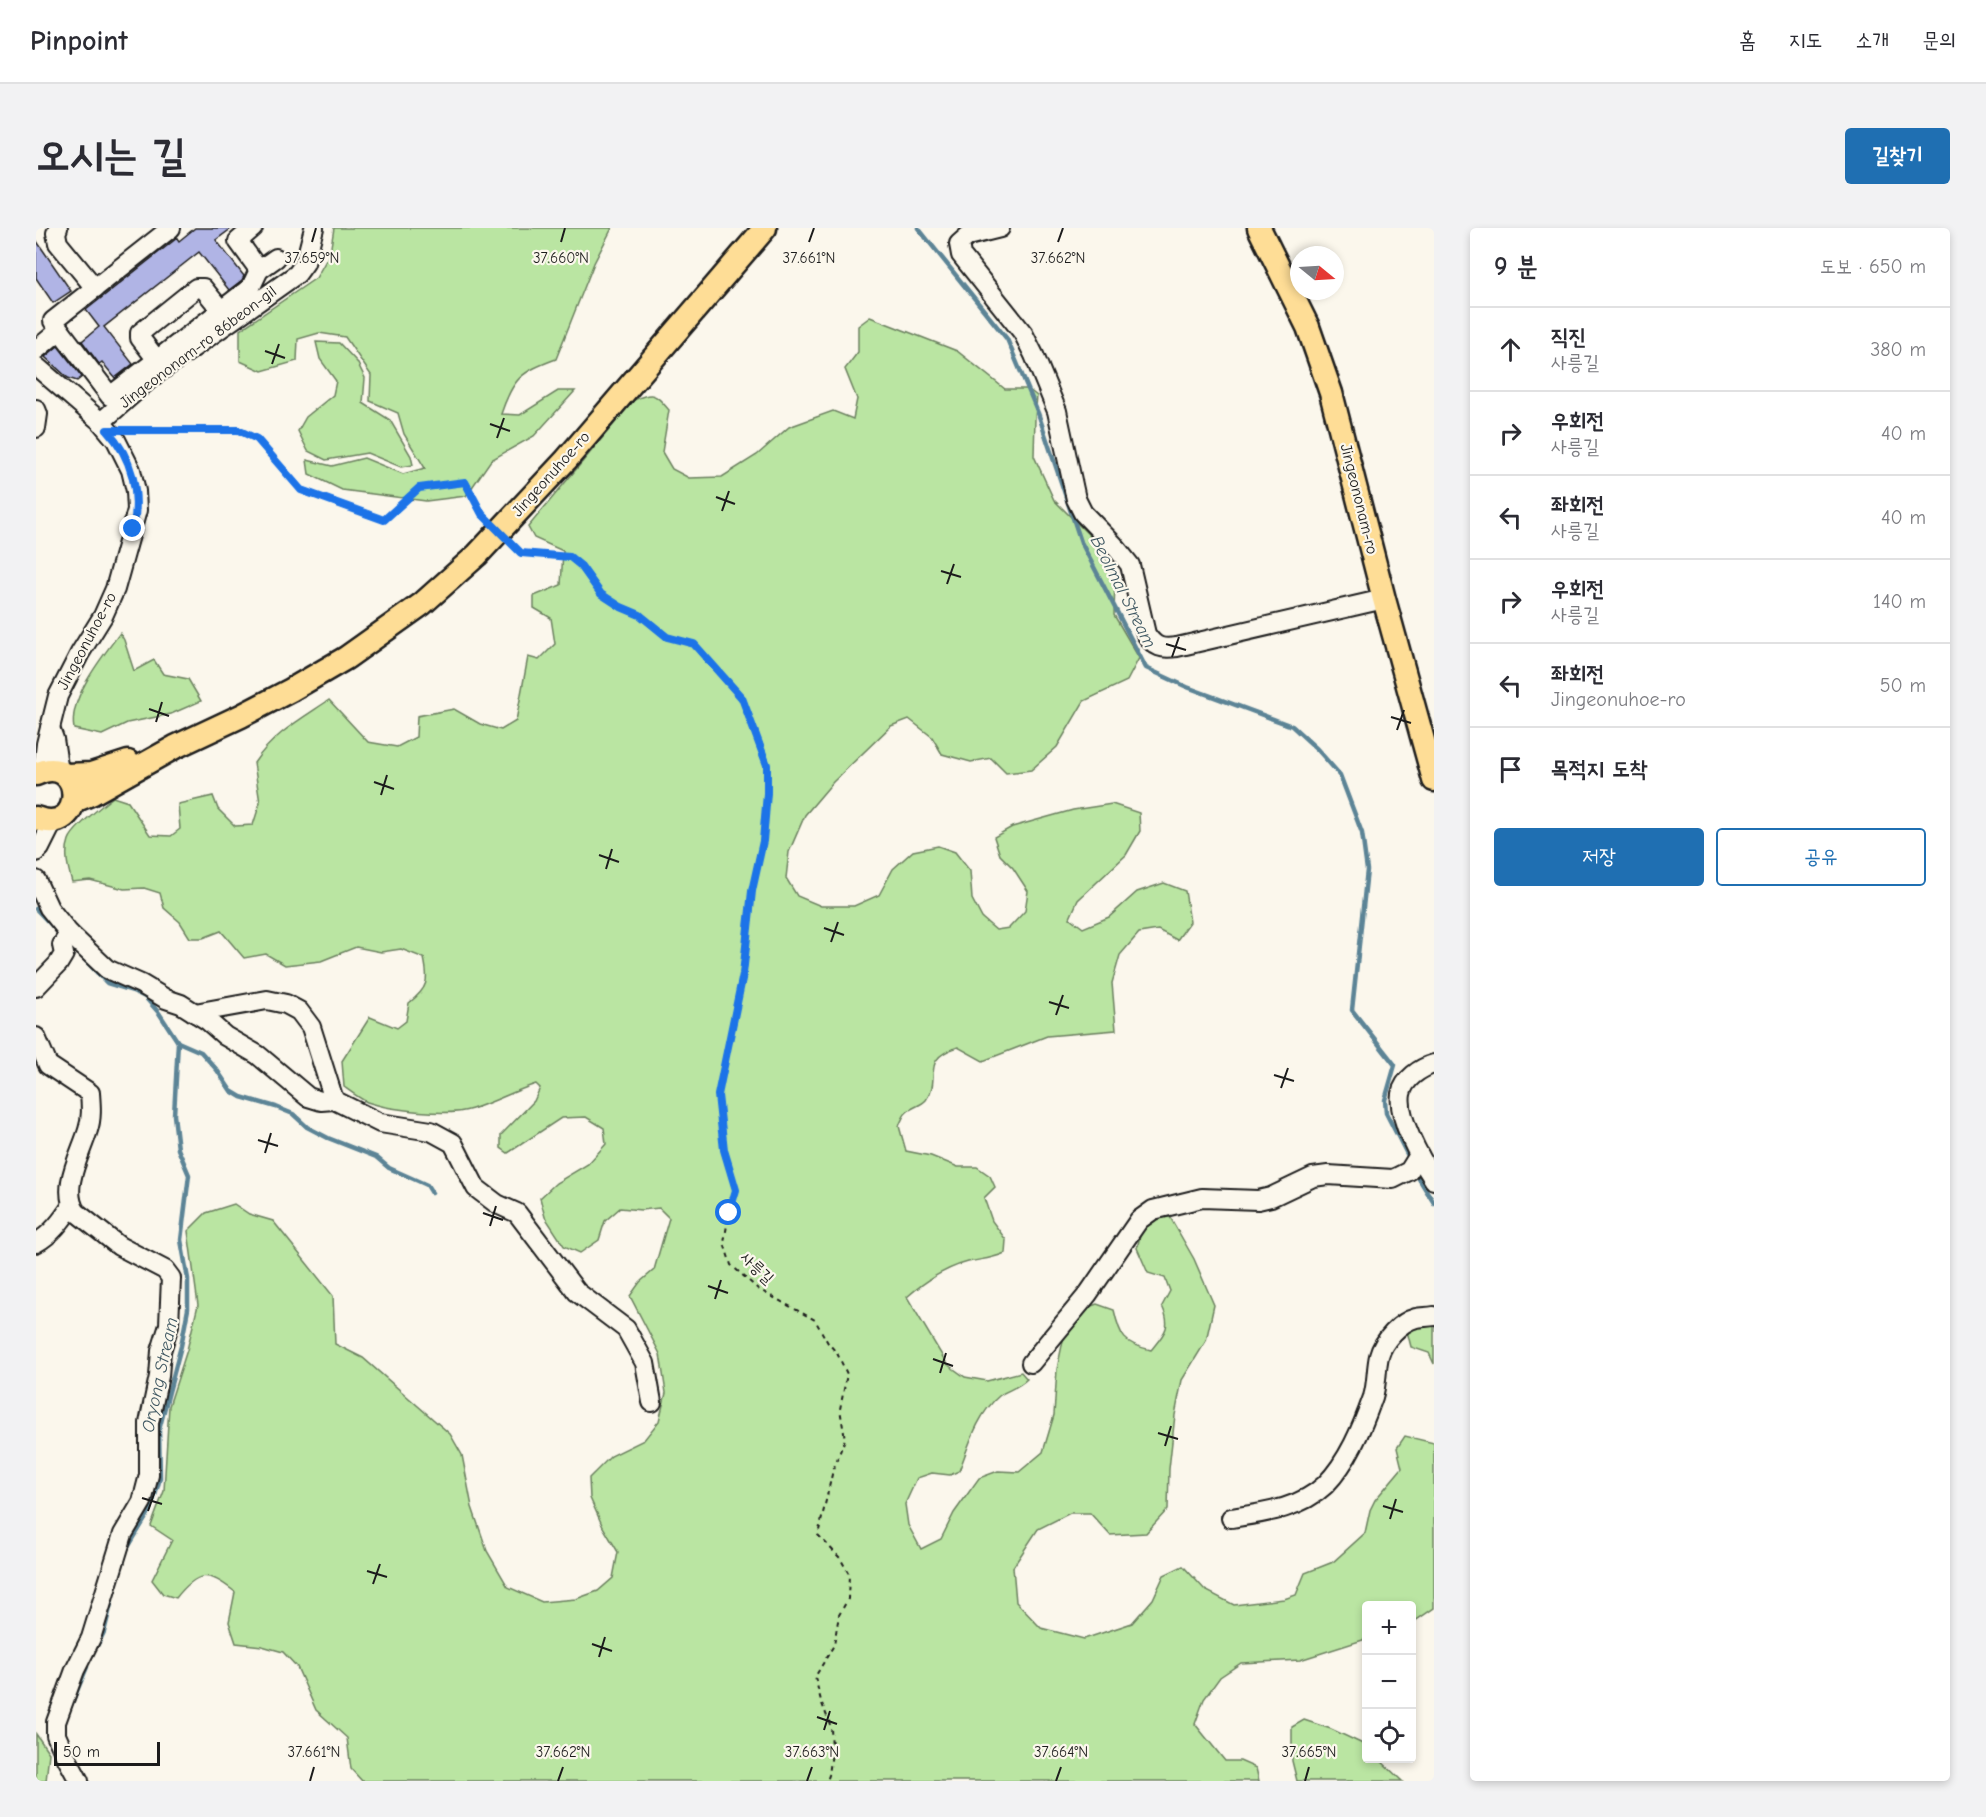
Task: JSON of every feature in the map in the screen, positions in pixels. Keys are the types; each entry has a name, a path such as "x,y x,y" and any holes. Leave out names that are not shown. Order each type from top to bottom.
{"main road":[{"name":"Jingeonuhoe-ro","path":"74,801 93,793 175,747 241,716 346,658 422,604 477,555 566,460 765,228"},
{"name":"Jingeononam-ro","path":"1259,228 1294,296 1320,360 1340,424 1384,599 1434,780"},
{"name":"Jingeonuhoe-ro","path":"53,770 92,774 175,747"},
{"name":"Jingeonuhoe-ro","path":"45,819 66,815 74,801 75,792 53,770"}],"street":[{"path":"58,228 56,233 58,243 95,288"},
{"path":"36,350 53,320 171,228"},
{"path":"253,228 238,240 259,270"},
{"name":"Jingeononam-ro 86beon-gil","path":"104,426 152,378 297,274 305,263 314,228"},
{"path":"1000,228 968,236 959,243 961,255 968,267 1023,333 1034,355 1057,411 1076,499 1083,513 1130,565 1146,634 1152,643 1165,648 1177,647 1384,599"},
{"path":"53,320 110,396 251,287 259,270 276,258"},
{"path":"157,360 140,338 140,333 196,288 203,288 221,310"},
{"path":"36,366 104,426"},
{"path":"36,409 38,414 36,428"},
{"name":"Jingeonuhoe-ro","path":"53,770 43,755 58,696 80,653 103,616 115,589 137,510 136,491 131,470 116,440 104,426"},
{"path":"36,852 40,848 45,819"},
{"path":"36,880 66,938 107,969 166,999 181,1004 208,1021 225,1036 258,1055 308,1097 321,1101 334,1100 380,1123 431,1131 453,1143 476,1188 498,1204 517,1213 577,1292 626,1329 645,1363 652,1402"},
{"path":"36,987 58,964 64,954 66,938"},
{"path":"195,1013 267,1000 286,1004 299,1011 310,1027 334,1100"},
{"path":"36,1037 48,1065 90,1093 92,1112 74,1169 72,1205 46,1237 36,1243"},
{"path":"1434,1064 1413,1075 1401,1092 1403,1114 1419,1155 1434,1180"},
{"path":"1031,1363 1088,1294 1139,1220 1153,1210 1202,1198 1258,1200 1271,1197 1313,1177 1328,1175 1393,1179 1409,1172 1419,1155"},
{"path":"72,1205 76,1212 119,1246 165,1270 171,1278 172,1289 169,1325 161,1351 159,1376 149,1423 149,1475 142,1502 123,1534 91,1638 75,1670 56,1722 59,1740 79,1781"},
{"path":"1231,1518 1294,1505 1324,1486 1349,1453 1374,1394 1379,1356 1384,1343 1405,1322 1434,1316"}],"path":[{"name":"사릉길","path":"104,426 238,430 257,439 301,490 384,520 419,488 465,482 482,514 521,553 570,557 581,566 601,594 621,607 640,615 667,637 694,644 742,698 767,765 767,793 763,841 752,891 743,974 718,1095 724,1150 736,1190 724,1242 731,1264 758,1289 815,1320 828,1343 837,1353 847,1374 840,1409 845,1439 833,1470 818,1535 840,1558 849,1574 848,1599 839,1615 834,1645 815,1677 831,1727 832,1752 827,1781"}],"green space":[{"path":"334,228 612,228 594,263 556,359 534,368 514,384 501,414 520,415 558,391 575,391 534,436 491,460 466,496 426,501 342,490 309,474 307,460 332,466 364,458 403,474 425,468 404,434 398,413 370,401 371,375 345,337 319,333 298,339 297,361 262,371 240,361 240,330 316,278 330,253"},
{"path":"870,317 957,351 1005,389 1028,389 1037,396 1034,456 1054,500 1098,544 1115,578 1114,615 1139,658 1127,681 1084,701 1057,747 1031,770 1006,773 991,758 971,762 942,754 932,737 909,719 891,726 833,782 805,815 789,852 786,878 797,896 821,906 854,906 879,895 893,869 913,851 938,846 955,852 970,871 972,899 982,918 996,930 1009,928 1025,911 1028,891 1013,868 1000,855 994,837 1012,827 1073,810 1112,804 1139,813 1140,831 1126,855 1078,900 1070,918 1083,928 1109,917 1137,892 1164,883 1185,891 1190,922 1177,940 1158,930 1139,933 1120,955 1112,983 1116,1030 1047,1036 983,1061 958,1047 946,1052 935,1063 931,1092 926,1100 908,1111 902,1119 899,1126 906,1151 931,1156 958,1167 977,1167 990,1176 995,1187 984,1198 992,1221 1006,1240 1005,1253 951,1268 928,1281 907,1297 947,1364 965,1377 987,1381 1021,1372 1027,1379 999,1396 985,1412 974,1431 959,1471 950,1475 932,1473 917,1478 905,1504 908,1525 921,1549 941,1539 954,1513 979,1478 998,1471 1019,1472 1043,1452 1054,1415 1057,1369 1065,1331 1083,1309 1097,1304 1114,1310 1121,1333 1125,1338 1135,1345 1151,1350 1166,1330 1165,1313 1162,1306 1170,1291 1165,1278 1148,1273 1137,1248 1144,1220 1170,1217 1194,1259 1214,1305 1206,1341 1182,1380 1175,1415 1169,1469 1168,1509 1146,1533 1110,1535 1090,1513 1070,1513 1038,1529 1013,1567 1016,1602 1041,1628 1084,1639 1132,1623 1153,1599 1164,1575 1183,1566 1205,1590 1234,1605 1284,1599 1296,1595 1305,1573 1333,1562 1365,1533 1370,1510 1375,1500 1402,1468 1397,1448 1405,1436 1434,1443 1434,1608 1416,1620 1416,1601 1362,1601 1362,1640 1300,1660 1241,1663 1220,1677 1204,1699 1195,1724 1225,1761 1240,1761 1256,1768 1259,1781 362,1781 351,1769 347,1738 316,1710 297,1667 283,1652 262,1646 236,1643 229,1622 235,1592 217,1580 204,1577 191,1582 176,1598 163,1594 152,1580 172,1540 151,1526 164,1491 169,1406 187,1350 198,1305 188,1231 206,1213 234,1204 249,1214 273,1221 333,1296 335,1344 363,1358 450,1434 462,1455 472,1507 487,1551 508,1587 542,1602 576,1599 598,1591 613,1578 618,1552 603,1527 590,1498 589,1478 611,1456 644,1440 659,1421 666,1393 660,1354 630,1296 640,1282 654,1270 669,1218 659,1208 641,1210 620,1208 605,1221 599,1240 580,1253 564,1246 545,1217 540,1198 556,1183 588,1164 606,1144 604,1128 586,1117 561,1118 508,1153 501,1148 501,1135 534,1101 540,1088 536,1084 472,1109 449,1112 420,1112 377,1105 367,1102 344,1087 342,1061 370,1017 397,1028 406,1021 409,1003 426,984 424,958 401,949 381,952 356,947 321,961 285,965 266,954 244,958 221,931 203,938 190,938 180,922 164,908 160,893 144,888 124,889 90,880 72,882 67,856 69,840 82,823 113,797 128,802 150,835 171,836 180,829 178,804 213,796 218,809 235,826 253,825 260,803 254,763 279,735 329,700 368,742 397,747 416,737 417,716 454,709 480,724 501,730 516,721 528,657 539,660 555,644 551,618 534,608 534,596 561,585 563,551 534,538 528,527 634,400 654,396 669,410 662,452 672,469 689,478 722,477 757,455 789,427 833,411 853,419 857,399 845,369 858,352 858,326"},
{"path":"316,342 339,343 357,362 365,378 363,403 390,420 411,456 413,465 401,467 367,453 326,460 308,451 298,431 306,417 333,395 336,381 320,359"},
{"path":"120,633 134,671 154,660 163,674 188,679 201,701 171,714 127,723 102,735 74,729 76,705 81,692 96,666"},
{"path":"1434,1321 1434,1364 1429,1353 1411,1347 1407,1331"},
{"path":"1304,1720 1331,1729 1362,1744 1362,1763 1383,1763 1402,1781 1297,1781 1292,1761 1292,1727"},
{"path":"36,1734 49,1753 46,1781 36,1781"}],"building":[{"path":"195,228 232,228 216,240 244,276 242,280 229,290 199,252 104,327 133,364 115,378 102,362 99,364 82,341 99,327 86,310 177,238 179,241"},
{"path":"36,240 71,291 53,303 36,278"},
{"path":"58,346 82,377 77,381 68,378 45,357"}],"waterway":[{"name":"Beolmal Stream","path":"918,228 1007,339 1038,413 1081,542 1146,668 1187,687 1292,726 1340,775 1362,833 1367,870 1352,1010 1395,1065 1385,1100 1386,1113 1407,1154"},
{"name":"Oryong Stream","path":"36,909 57,931"},
{"name":"Oryong Stream","path":"84,959 107,983 145,997 159,1013 178,1042 174,1115 178,1149 189,1175 181,1240 188,1279 188,1309 181,1346 159,1430 160,1478 151,1509 127,1549"},
{"path":"178,1042 201,1052 231,1091 241,1097 293,1114 307,1127 376,1157 389,1168 427,1185 432,1193"},
{"name":"Beolmal Stream","path":"1418,1177 1434,1203"},
{"name":"Oryong Stream","path":"97,1646 104,1632 112,1600"},
{"name":"Oryong Stream","path":"72,1703 87,1667"}],"route":[{"path":"133,529 137,510 136,491 131,470 116,440 107,430 238,430 257,439 301,490 384,520 419,488 465,482 482,514 521,553 570,557 581,566 601,594 621,607 640,615 667,637 694,644 714,665 742,698 767,765 763,841 752,891 743,974 718,1095 724,1150 736,1190 729,1213"}]}
